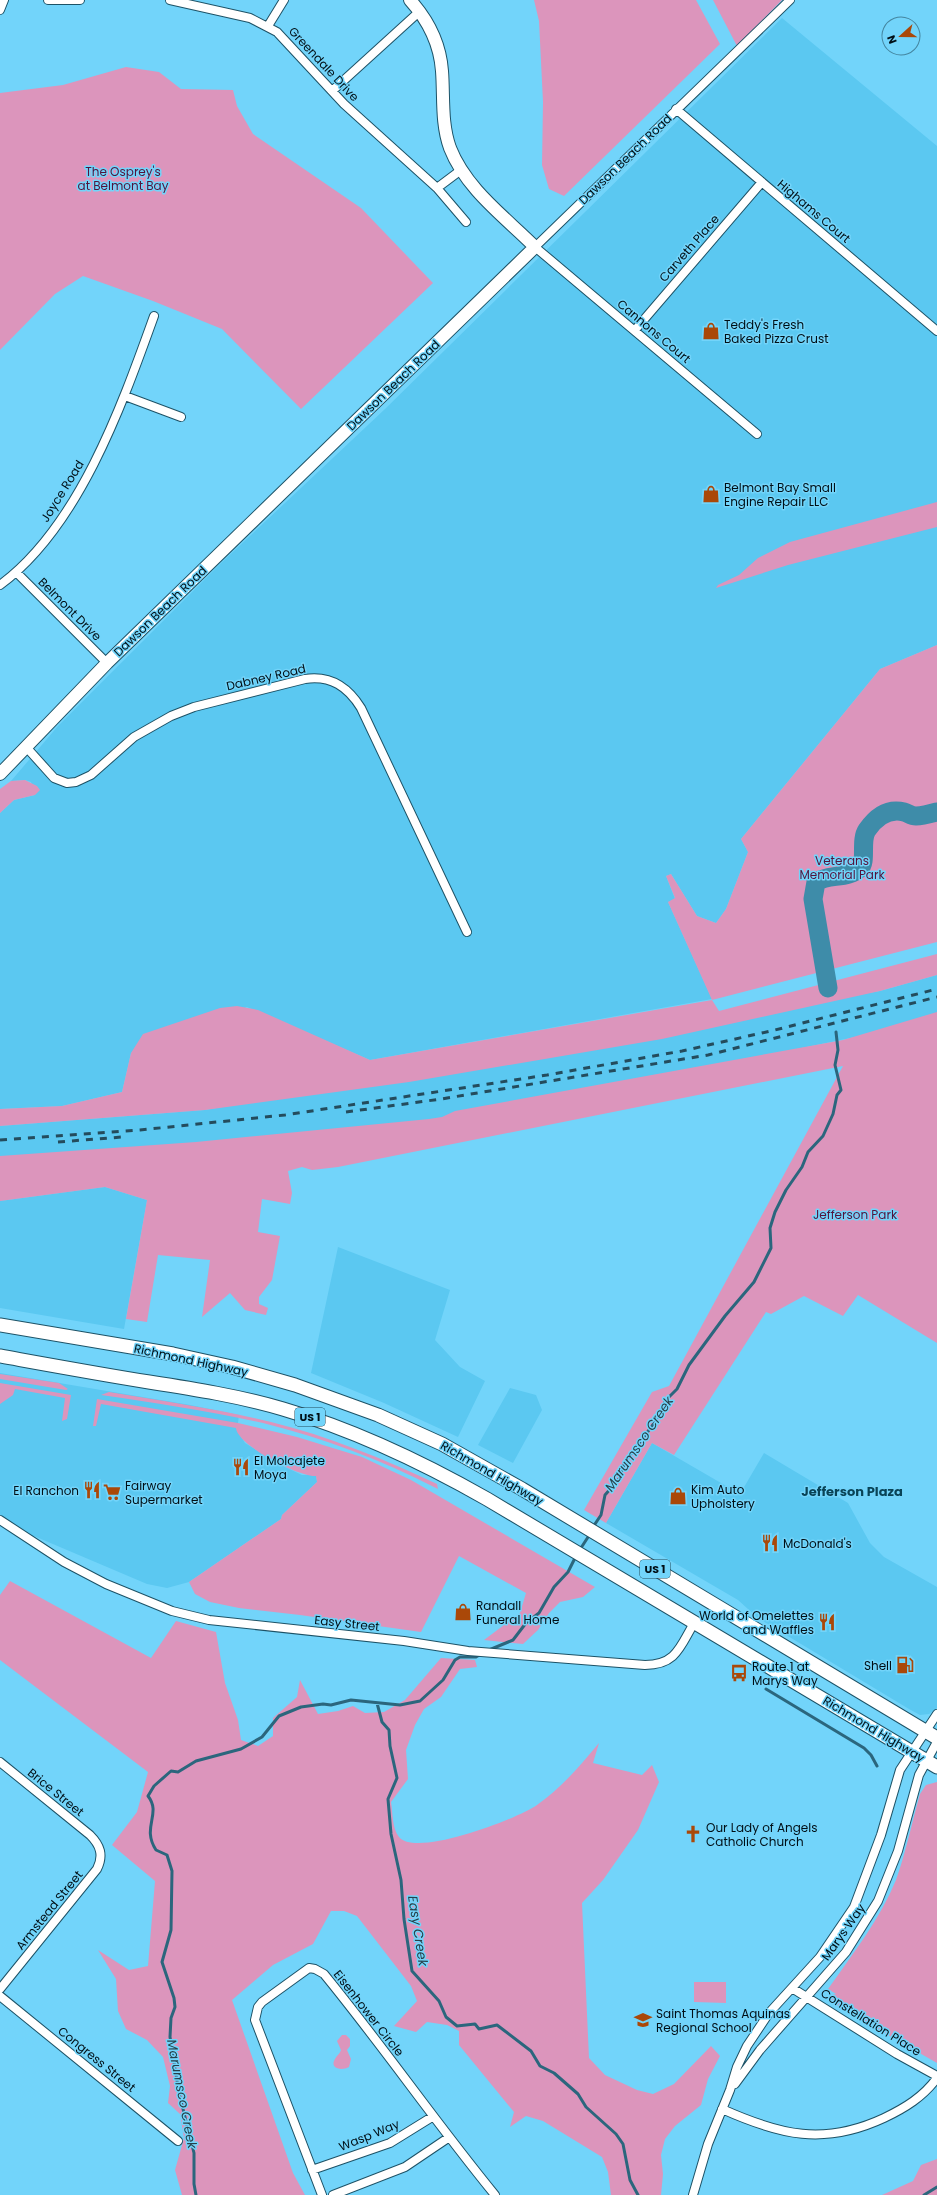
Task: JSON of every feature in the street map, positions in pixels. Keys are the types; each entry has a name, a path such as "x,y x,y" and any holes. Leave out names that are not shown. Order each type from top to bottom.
{"main road":[{"name":"Richmond Highway","path":"0,1325 232,1366 322,1394 378,1415 442,1444 522,1489 569,1519 931,1735"},
{"name":"Richmond Highway","path":"0,1356 233,1397 282,1408 325,1422 376,1442 436,1470 932,1764"}],"street":[{"path":"0,10 4,0"},
{"path":"48,0 80,0"},
{"name":"Greendale Drive","path":"170,0 184,1 250,18 268,26 283,38 332,91 437,188 466,222"},
{"path":"268,26 284,0"},
{"path":"410,0 420,11 428,24 439,50 442,70 444,125 450,148 461,170 480,193 535,247"},
{"name":"Dawson Beach Road","path":"0,774 107,663 790,0"},
{"path":"332,91 420,11"},
{"name":"Highams Court","path":"676,109 937,331"},
{"path":"437,188 461,170"},
{"name":"Carveth Place","path":"634,330 762,182"},
{"name":"Cannons Court","path":"535,247 757,434"},
{"name":"Joyce Road","path":"0,585 16,572 36,550 68,507 106,439 125,396 154,316"},
{"path":"125,396 181,417"},
{"name":"Belmont Drive","path":"16,572 107,663"},
{"name":"Dabney Road","path":"26,748 54,778 67,782 76,782 91,775 134,737 182,711 305,679 319,678 332,681 347,690 361,708 468,932"},
{"name":"Easy Street","path":"0,1520 50,1554 99,1580 140,1599 180,1613 209,1620 404,1641 468,1651 655,1665 666,1662 674,1656 694,1623"},
{"name":"Marys Way","path":"693,2195 708,2144 730,2090 737,2067 754,2035 769,2013 824,1952 854,1906 881,1835 896,1780 912,1751 931,1735 937,1714"},
{"name":"Marys Way","path":"730,2090 760,2050 846,1952 878,1901 898,1851 917,1780 932,1764 937,1742"},
{"name":"Brice Street","path":"0,1762 97,1842"},
{"name":"Armstead Street","path":"0,1989 97,1869 102,1854 97,1842"},
{"name":"Eisenhower Circle","path":"322,2195 255,2020 258,2007 262,2002 304,1970 315,1969 324,1974 374,2036 432,2117 495,2195"},
{"name":"Constellation Place","path":"792,1988 896,2054 937,2077"},
{"name":"Congress Street","path":"0,1996 178,2141"},
{"path":"722,2109 746,2120 789,2133 820,2135 839,2133 871,2124 904,2107 918,2099 937,2077"},
{"name":"Wasp Way","path":"312,2170 390,2142 432,2117"},
{"path":"333,2195 405,2167 448,2138"}],"shaded area":[{"path":"782,18 937,146 937,645 880,669 741,839 748,852 726,909 716,923 697,916 671,874 666,876 675,899 668,902 712,999 370,1060 247,1007 131,1053 122,1092 62,1106 0,1109 0,813 14,800 35,795 31,782 25,780 11,781 58,726 219,565 385,409"},
{"path":"937,975 937,1020 595,1091 389,1128 178,1149 0,1157 0,1126 205,1110 880,991"},
{"path":"105,1187 147,1200 124,1329 0,1308 0,1201"},
{"path":"338,1247 450,1290 435,1340 460,1367 485,1381 458,1437 384,1403 311,1373"},
{"path":"0,1373 190,1405 239,1415 237,1430 245,1443 281,1465 302,1475 316,1475 317,1482 282,1515 281,1519 189,1582 167,1588 147,1584 34,1536 30,1537 0,1516"},
{"path":"510,1388 536,1395 542,1410 513,1463 478,1445"},
{"name":"Jefferson Plaza","path":"652,1443 740,1494 764,1453 848,1503 870,1543 884,1557 937,1587 937,1708 929,1714 920,1715 909,1709 758,1618 738,1600 606,1523"}],"green space":[{"path":"534,0 696,0 720,44 564,196 549,189 542,165 543,102 539,21"},
{"path":"713,0 782,0 737,46"},
{"name":"The Osprey's at Belmont Bay","path":"126,67 159,72 181,89 233,90 237,106 253,134 361,208 433,283 301,409 222,329 153,301 83,276 55,294 0,350 0,93 63,85"},
{"path":"937,502 937,527 788,565 716,588 718,585 739,575 758,558 790,542"},
{"name":"Veterans Memorial Park","path":"937,645 937,942 712,1000 668,902 675,898 666,876 671,874 697,916 716,923 726,909 748,852 741,839 880,669"},
{"path":"25,780 37,786 40,790 35,795 14,800 0,813 0,789 11,781"},
{"path":"937,954 937,975 880,991 662,1039 409,1082 205,1110 0,1126 0,1109 62,1106 122,1092 131,1053 143,1034 220,1008 237,1006 258,1010 370,1060 712,1000 719,1011"},
{"name":"Jefferson Park","path":"937,1012 937,1343 858,1295 843,1316 804,1296 771,1314 766,1312 674,1455 652,1443 606,1523 584,1510 652,1392 669,1386 843,1066 338,1167 312,1170 302,1167 288,1171 292,1193 290,1204 262,1199 258,1232 280,1236 272,1280 259,1297 259,1304 268,1308 266,1315 245,1310 230,1293 202,1317 210,1260 158,1255 147,1322 126,1319 147,1200 105,1187 0,1201 0,1156 196,1142 429,1119 442,1117 455,1111 843,1040"},
{"path":"0,1374 59,1383 68,1389 66,1390 0,1379"},
{"path":"0,1383 71,1395 67,1419 62,1421 65,1398 15,1389 13,1395 0,1404"},
{"path":"109,1392 231,1413 314,1434 397,1466 437,1484 438,1489 374,1459 285,1429 223,1415 101,1395"},
{"path":"97,1399 238,1423 297,1437 362,1457 411,1480 595,1587 583,1597 560,1602 549,1613 538,1630 523,1644 484,1640 520,1613 526,1593 459,1556 421,1632 239,1608 210,1602 195,1594 189,1582 281,1519 282,1515 317,1482 316,1476 296,1471 270,1459 247,1443 239,1435 236,1428 101,1404 96,1426 93,1426"},
{"path":"10,1581 151,1658 176,1621 216,1632 225,1683 238,1720 241,1740 258,1746 273,1736 273,1718 297,1697 300,1680 318,1714 338,1711 353,1706 365,1713 384,1712 405,1700 441,1658 475,1660 477,1667 460,1669 441,1697 424,1709 415,1725 406,1750 408,1779 391,1802 394,1825 397,1833 399,1837 409,1842 425,1843 445,1840 489,1827 526,1811 537,1805 562,1784 599,1743 593,1763 642,1775 652,1765 659,1782 638,1830 603,1880 582,1903 589,2058 605,2075 637,2090 653,2094 674,2084 711,2046 720,2056 708,2079 701,2105 675,2126 665,2139 661,2155 663,2174 661,2195 611,2195 608,2172 602,2157 543,2121 526,2116 510,2127 514,2112 459,2045 459,2031 447,2025 427,2022 416,2032 394,2026 417,2001 411,1986 357,1916 344,1911 331,1911 313,1944 273,1965 232,2000 293,2173 305,2195 182,2195 175,2170 184,2138 180,2114 168,2103 170,2086 163,2057 147,2040 126,2029 118,2011 116,1979 98,1950 129,1970 148,1966 155,1881 112,1845 137,1812 148,1772 0,1660 0,1595"},
{"path":"937,1782 937,2063 839,2007 832,2000 832,1995 836,1994 828,1989 874,1923 882,1909 900,1869 920,1794 926,1785"},
{"path":"694,1982 726,1982 726,2003 694,2002"},
{"path":"342,2035 346,2035 350,2039 350,2046 347,2050 351,2059 349,2067 340,2069 335,2067 334,2062 341,2050 337,2041"},
{"path":"937,2159 937,2195 882,2195 913,2181 921,2165"}],"waterway":[{"name":"Marumsco Creek","path":"828,988 813,899 816,882 826,878 850,874 860,868 863,861 865,834 874,821 883,815 893,811 904,812 913,816 937,812"},
{"name":"Marumsco Creek","path":"593,1527 601,1515 605,1495 619,1479 625,1462 655,1422 666,1400 677,1389 689,1365 725,1316 754,1282 771,1248 770,1228 775,1212 786,1190 802,1167 808,1152 823,1136 833,1114 837,1095 841,1090 835,1065 838,1050 836,1032"},
{"name":"Marumsco Creek","path":"579,1551 590,1534"},
{"name":"Marumsco Creek","path":"489,1650 513,1640 526,1623 539,1613 554,1587 568,1572 576,1556"},
{"name":"Marumsco Creek","path":"196,2195 194,2184 194,2153 179,2093 170,2037 171,2018 175,2007 174,1998 162,1962 171,1930 172,1871 167,1855 156,1850 152,1842 150,1834 153,1809 152,1803 148,1796 154,1786 171,1771 178,1772 196,1761 241,1749 262,1737 279,1716 301,1707 323,1704 331,1705 351,1700 400,1705 420,1701 443,1680 455,1660 460,1657 476,1657 481,1654"},
{"path":"766,1689 864,1748 871,1755 877,1766"},
{"name":"Easy Creek","path":"377,1703 382,1722 389,1730 390,1746 397,1778 388,1799 391,1834 401,1880 404,1919 412,1971 439,2001 446,2017 457,2026 475,2024 479,2029 497,2025 531,2051 540,2066 554,2073 578,2094 586,2107 616,2134 623,2144 630,2180 638,2195"},
{"name":"Easy Creek","path":"924,2195 937,2187"}],"railway":[{"path":"0,1140 140,1130 285,1115 547,1075 682,1051 775,1030 937,989"},
{"path":"346,1112 441,1099 708,1055 937,997"},
{"path":"58,1142 122,1137"}],"place":[{"name":"Teddy's Fresh Baked Pizza Crust","path":"711,331"},
{"name":"Belmont Bay Small Engine Repair LLC","path":"711,494"},
{"name":"El Molcajete Moya","path":"241,1467"},
{"name":"El Ranchon","path":"92,1490"},
{"name":"Fairway Supermarket","path":"112,1492"},
{"name":"Kim Auto Upholstery","path":"678,1496"},
{"name":"McDonald's","path":"770,1543"},
{"name":"Randall Funeral Home","path":"463,1612"},
{"name":"World of Omelettes and Waffles","path":"827,1622"},
{"name":"Shell","path":"905,1665"},
{"name":"Route 1 at Marys Way","path":"739,1673"},
{"name":"Our Lady of Angels Catholic Church","path":"693,1834"},
{"name":"Saint Thomas Aquinas Regional School","path":"643,2020"}],"district":[{"name":"Jefferson Plaza","path":"852,1491"}]}
